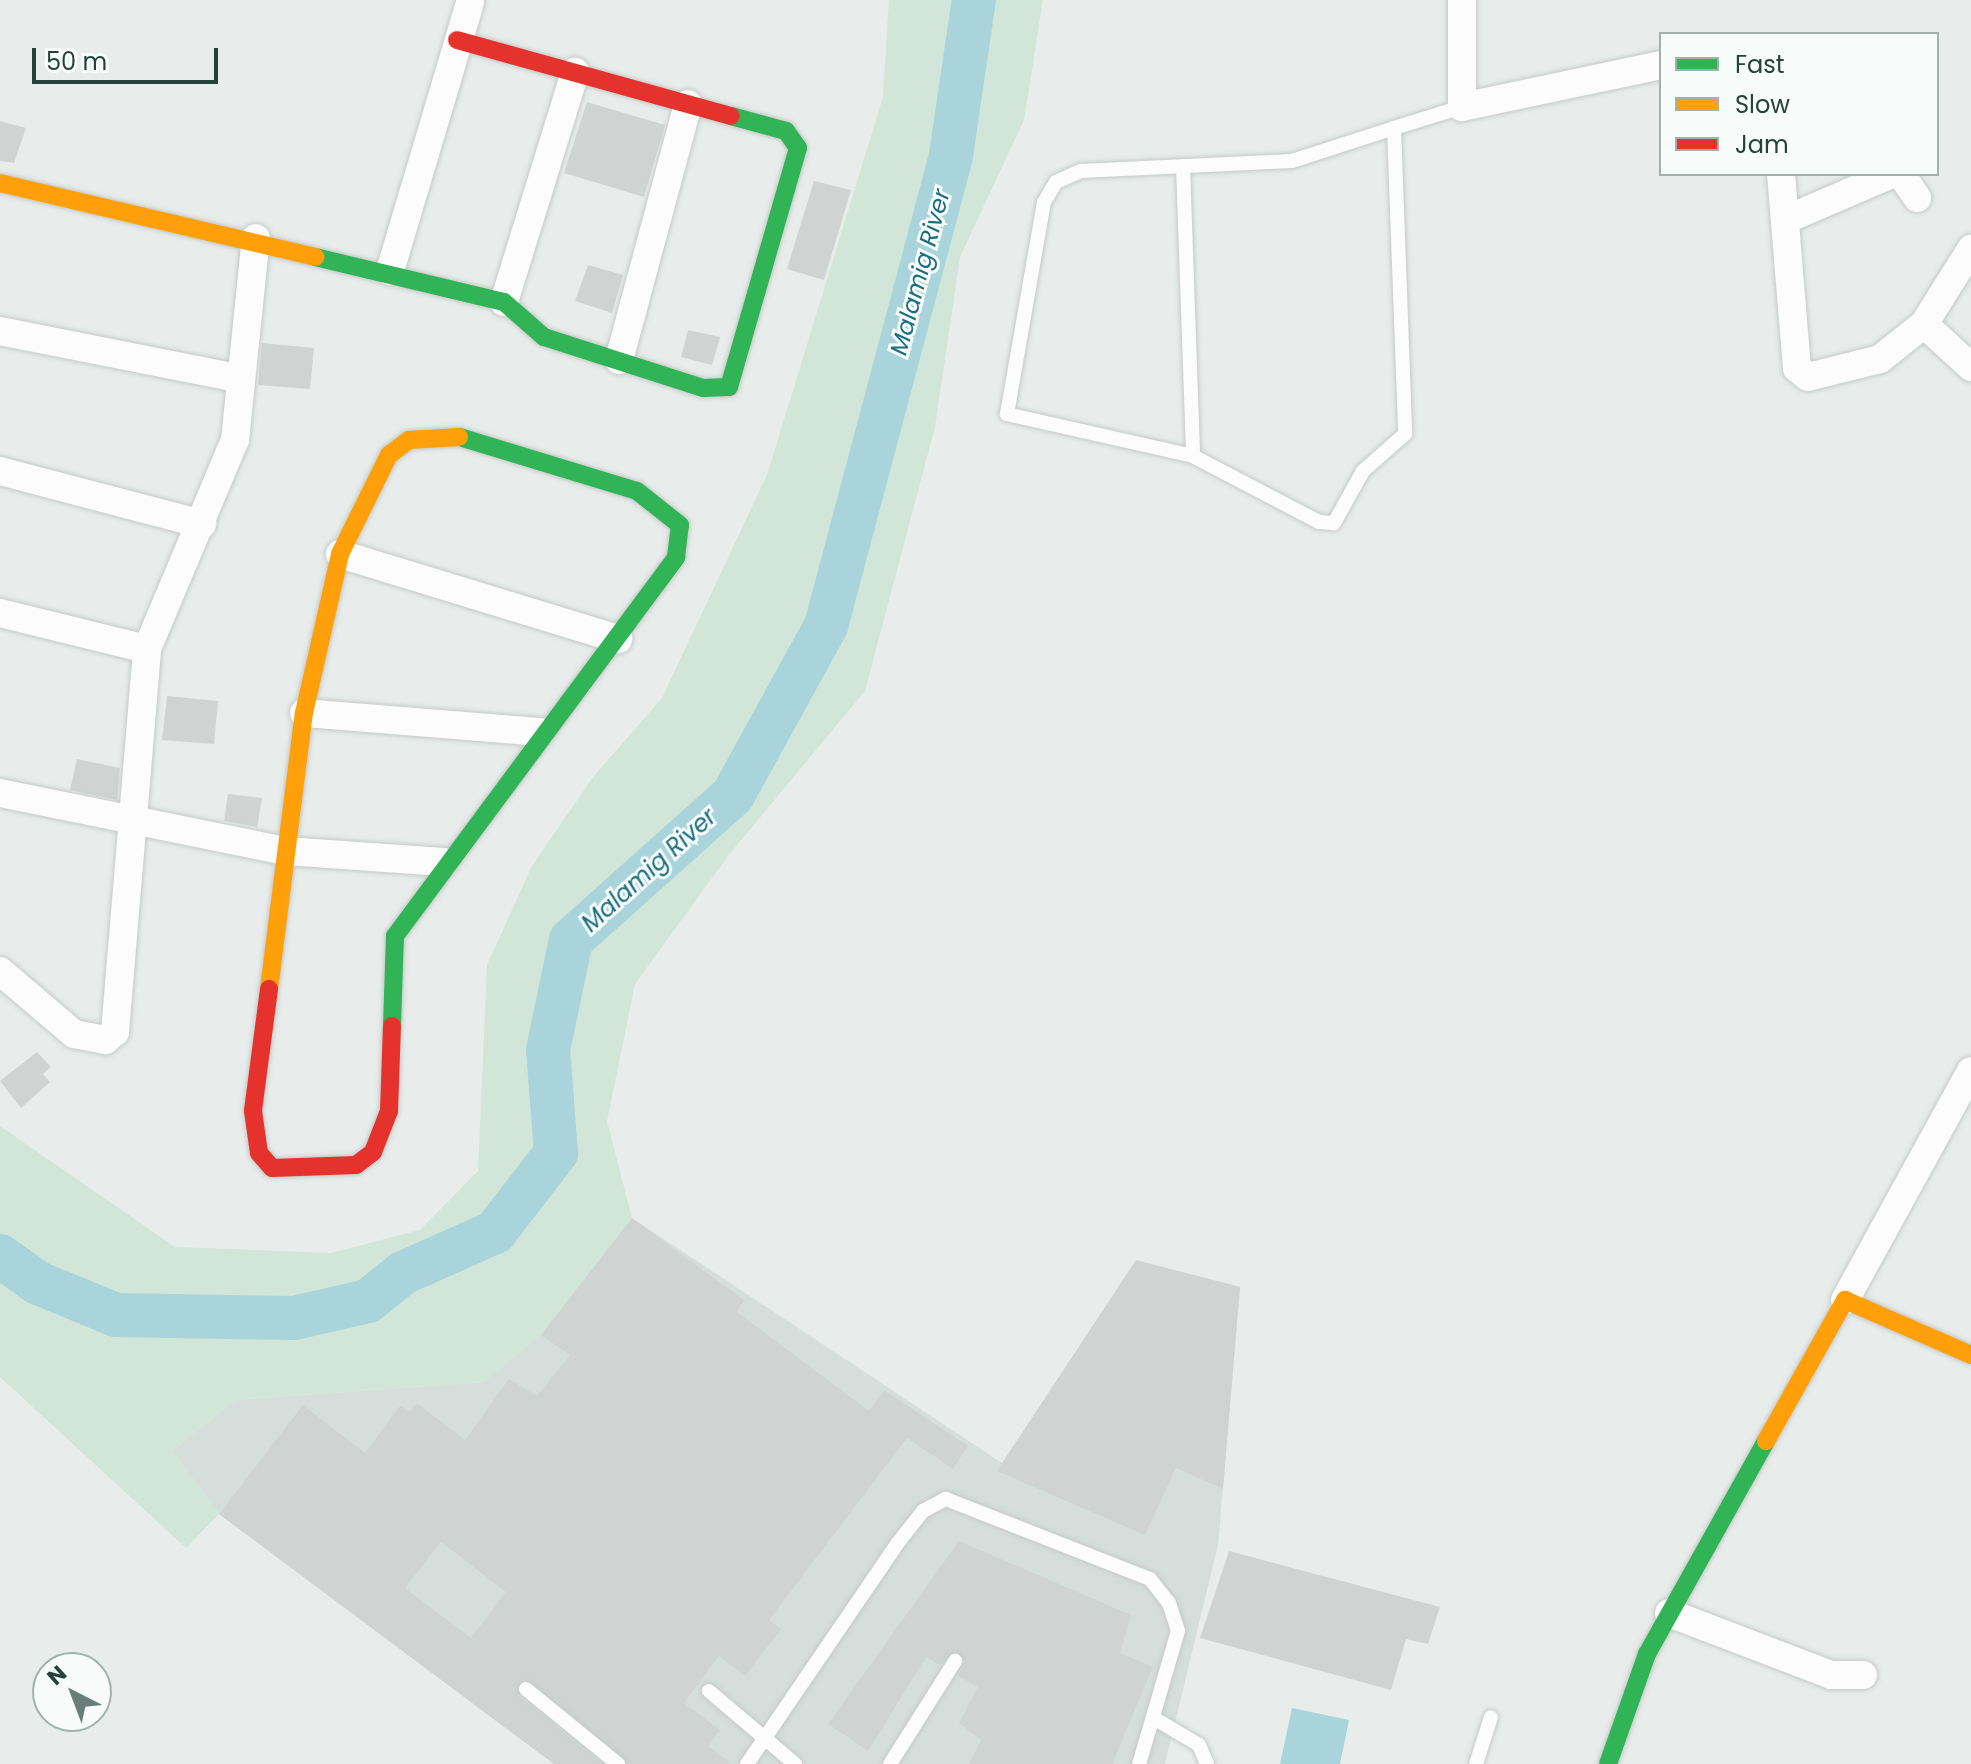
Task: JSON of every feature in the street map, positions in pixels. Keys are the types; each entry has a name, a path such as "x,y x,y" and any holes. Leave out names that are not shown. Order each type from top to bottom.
{"street":[{"path":"1462,0 1462,107 1659,65"},
{"path":"390,271 470,3"},
{"path":"0,183 256,238 504,302 544,337 703,388 729,387 798,148 786,131 457,40"},
{"path":"504,302 575,72"},
{"path":"619,360 688,104"},
{"path":"1781,176 1797,368 1808,377 1880,359 1924,324 1971,250"},
{"path":"1785,220 1887,176"},
{"path":"1902,176 1917,198"},
{"path":"0,971 74,1034 105,1040 115,1032 147,649 235,440 237,378 256,238"},
{"path":"1924,324 1971,367"},
{"path":"0,331 237,378"},
{"path":"459,437 637,491 680,525 676,557 618,639 540,732 444,862 395,936 389,1111 373,1152 356,1165 272,1168 259,1153 253,1111 304,713 340,554 389,455 409,440 459,437"},
{"path":"0,471 202,524"},
{"path":"340,554 618,639"},
{"path":"0,613 147,649"},
{"path":"304,713 540,732"},
{"path":"0,793 132,826 285,851 444,862"},
{"path":"1608,1764 1669,1613 1971,1071"},
{"path":"1845,1300 1971,1355"},
{"path":"1669,1613 1831,1675 1863,1675"}],"lane":[{"path":"1394,128 1405,434 1363,471 1334,523 1319,522 1193,456 1024,421 1007,414 1004,397 1044,202 1056,182 1081,171 1292,161 1394,128 1462,107"},
{"path":"1183,166 1193,456"},
{"path":"747,1764 906,1533 923,1511 946,1499 1150,1579 1169,1603 1178,1631 1157,1720 1139,1764"},
{"path":"890,1764 955,1661"},
{"path":"526,1689 618,1764"},
{"path":"709,1691 795,1764"},
{"path":"1476,1764 1491,1717"},
{"path":"1157,1720 1199,1745 1207,1764"}],"shaded area":[{"path":"632,1218 1002,1463 1136,1261 1240,1287 1218,1545 1165,1764 554,1764 219,1514 172,1451 235,1400 484,1382"}],"green space":[{"path":"889,0 1043,0 1024,120 960,257 935,427 865,691 728,856 635,984 607,1121 632,1218 541,1335 484,1382 235,1400 172,1451 219,1514 186,1548 0,1377 0,1126 175,1247 331,1253 420,1230 478,1171 487,965 532,866 593,777 662,698 767,475 883,97"}],"water":[{"path":"1292,1708 1349,1720 1340,1764 1280,1764"}],"building":[{"path":"587,102 665,125 644,197 564,173"},
{"path":"0,121 26,128 14,163 0,161"},
{"path":"814,181 851,190 824,280 787,269"},
{"path":"588,265 623,275 612,313 575,301"},
{"path":"688,330 720,337 712,365 681,357"},
{"path":"262,343 314,348 310,389 258,385"},
{"path":"167,696 218,701 214,744 162,740"},
{"path":"77,759 120,768 117,800 70,790"},
{"path":"228,794 262,798 257,827 224,821"},
{"path":"37,1052 51,1067 43,1074 50,1082 21,1108 0,1081"},
{"path":"632,1218 744,1300 737,1312 869,1411 884,1390 968,1446 953,1469 907,1438 769,1620 781,1629 745,1676 719,1656 684,1703 720,1730 708,1746 732,1764 628,1764 523,1679 520,1697 602,1764 554,1764 219,1514 303,1405 365,1453 400,1406 410,1412 417,1403 465,1440 509,1379 537,1396 570,1355 541,1335","holes":["441,1542 506,1592 471,1638 405,1588"]},
{"path":"1136,1260 1240,1287 1223,1489 1176,1468 1145,1535 997,1471"},
{"path":"959,1541 1131,1615 1120,1653 1153,1667 1112,1764 969,1764 981,1740 959,1723 978,1687 958,1676 965,1661 956,1651 940,1665 926,1657 868,1751 828,1724"},
{"path":"1229,1551 1440,1607 1428,1644 1406,1639 1391,1690 1200,1638"}],"waterway":[{"name":"Malamig River","path":"0,1256 38,1283 116,1315 294,1318 368,1301 403,1273 495,1232 556,1153 548,1050 571,940 733,795 826,626 951,155 974,0"}],"traffic: fast":[{"path":"315,257 504,302 544,337 703,388 729,387 798,148 786,131 731,116"},
{"path":"392,1026 395,936 676,557 680,525 637,491 459,437"},
{"path":"1608,1764 1647,1654 1766,1441"}],"traffic: slow":[{"path":"0,183 315,257"},
{"path":"269,989 304,713 340,554 389,455 409,440 459,437"},
{"path":"1766,1441 1845,1300 1971,1355"}],"traffic: jam":[{"path":"457,40 731,116"},
{"path":"269,989 253,1111 259,1153 272,1168 356,1165 373,1152 389,1111 392,1026"}]}
